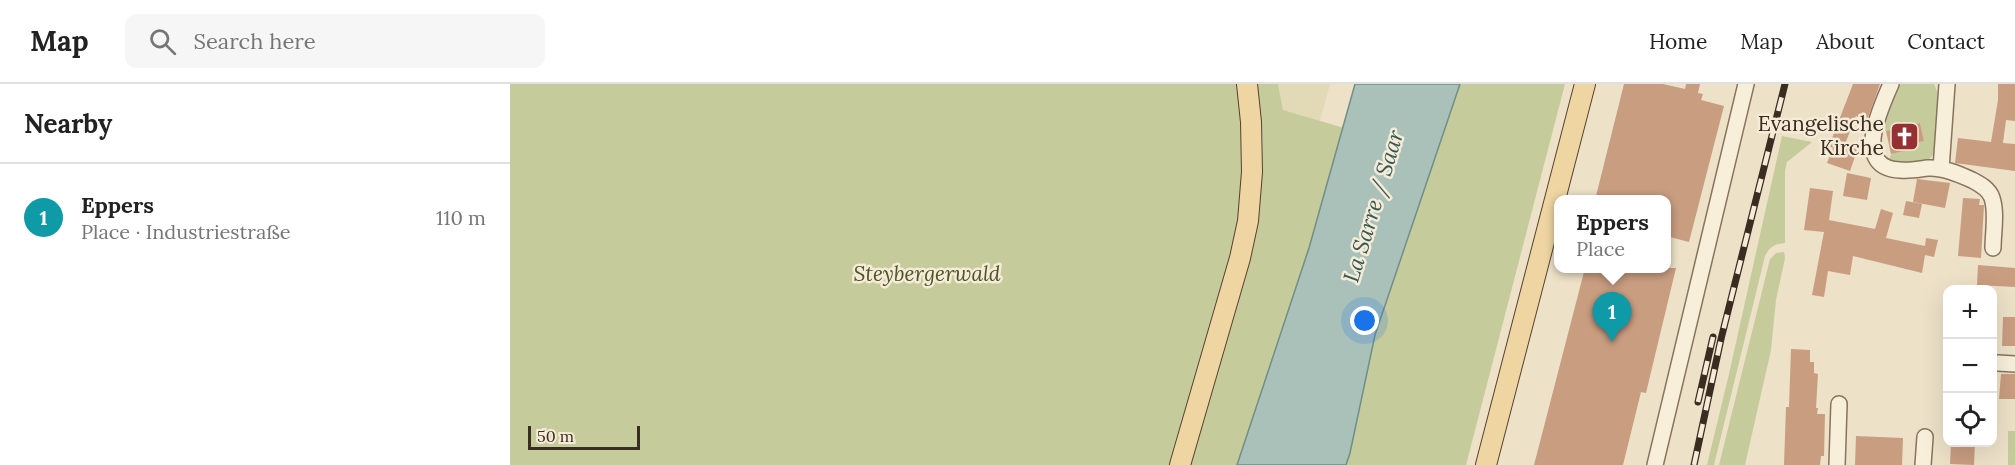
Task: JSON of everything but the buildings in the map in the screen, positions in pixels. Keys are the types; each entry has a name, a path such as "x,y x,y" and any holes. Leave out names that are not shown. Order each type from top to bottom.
{"main road":[{"path":"1180,465 1240,258 1248,221 1252,172 1251,122 1247,84"},
{"path":"1556,195 1585,84"},
{"path":"1486,465 1554,203"}],"street":[{"path":"1655,465 1746,84"},
{"path":"1891,84 1872,137 1880,163 1894,170 1941,169 1967,177 1987,189 1994,205 1993,249"},
{"path":"1941,169 1947,84"},
{"path":"1998,363 2015,364"},
{"path":"1837,465 1839,404"},
{"path":"1923,465 1924,437"}],"shaded area":[{"path":"1278,84 1330,84 1320,121 1283,110"}],"green space":[{"name":"Steybergerwald","path":"510,84 1278,84 1283,110 1344,128 1309,248 1237,465 510,465"},
{"path":"1460,84 1565,84 1466,465 1346,465 1375,335"},
{"path":"1901,84 1934,84 1936,89 1938,136 1936,147 1933,155 1922,163 1907,164 1889,161 1891,154 1916,148 1916,143 1924,141 1920,123 1886,131 1880,129"},
{"path":"1782,136 1812,142 1787,162 1785,243 1773,246 1765,256 1714,465 1707,465 1729,374"},
{"path":"1784,252 1771,350 1745,465 1719,465 1770,259 1776,253"},
{"path":"2008,431 2015,431 2015,465 2008,465"}],"water":[{"name":"La Sarre / Saar","path":"1355,84 1460,84 1375,335 1346,465 1237,465 1309,248"}],"railway":[{"path":"1694,465 1721,339 1785,84"},
{"path":"1698,402 1713,337"}],"place":[{"name":"Evangelische Kirche","path":"1905,136"},
{"name":"Eppers","path":"1612,342"}]}
